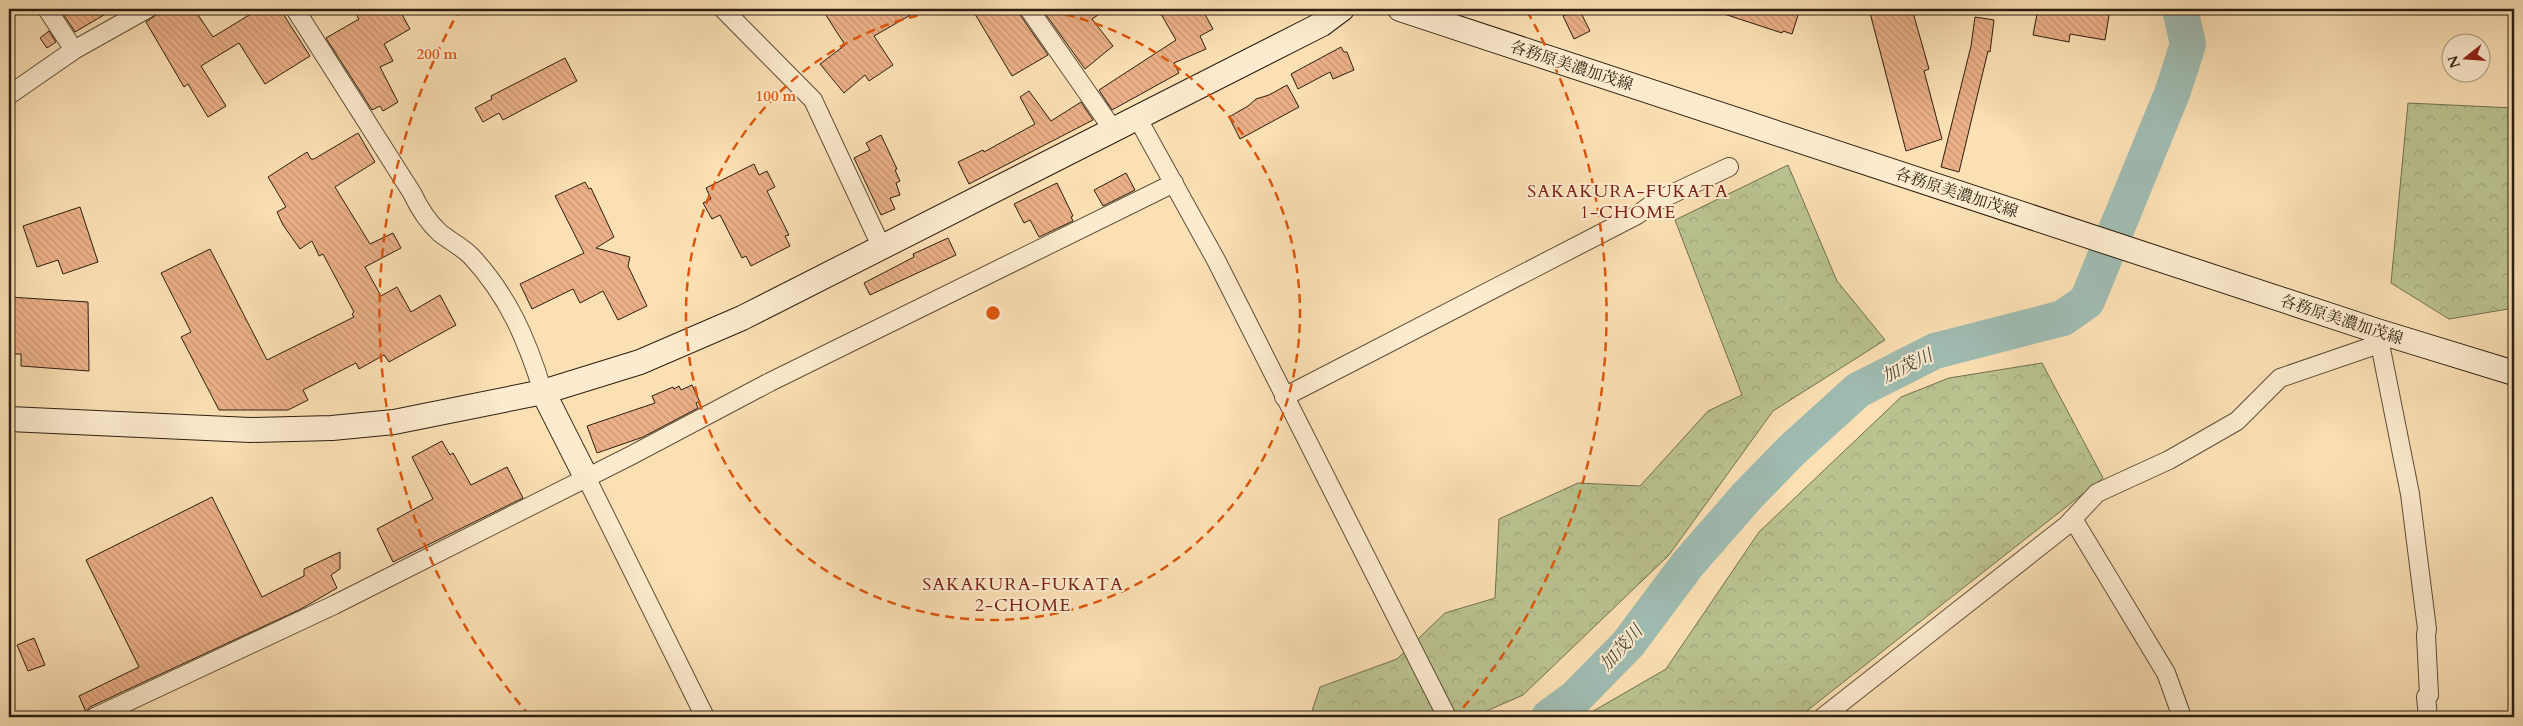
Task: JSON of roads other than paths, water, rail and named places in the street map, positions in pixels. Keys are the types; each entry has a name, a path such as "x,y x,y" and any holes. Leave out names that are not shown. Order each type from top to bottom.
{"street":[{"path":"47,9 74,50"},
{"path":"9,95 74,50 147,9"},
{"path":"295,9 412,193 422,212 440,233 468,254 490,277 508,304 530,351 543,392 704,717"},
{"path":"723,9 813,100 882,248"},
{"path":"1029,9 1114,131"},
{"path":"9,419 250,430 332,428 394,422 543,392 648,358 742,318 1138,119 1322,24 1342,9"},
{"name":"各務原美濃加茂線","path":"1400,9 2140,252 2378,337 2514,373"},
{"path":"1138,119 1216,260 1446,716"},
{"path":"1284,398 1637,216 1655,202 1729,167"},
{"path":"95,717 334,605 586,478 770,382 1174,183"},
{"path":"1823,717 2073,519 2097,493 2169,460 2237,421 2280,378 2378,337 2410,494 2428,629 2426,635 2429,694 2426,698 2428,717"},
{"path":"2073,519 2166,673 2182,717"}],"waterway":[{"name":"加茂川","path":"1549,717 1575,698 1628,644 1687,565 1748,495 1792,450 1858,390 1935,351 2063,318 2087,301 2173,91 2188,44 2180,9"}],"district":[{"name":"SAKAKURA-FUKATA 1-CHOME","path":"1628,201"},
{"name":"SAKAKURA-FUKATA 2-CHOME","path":"1023,594"}]}
